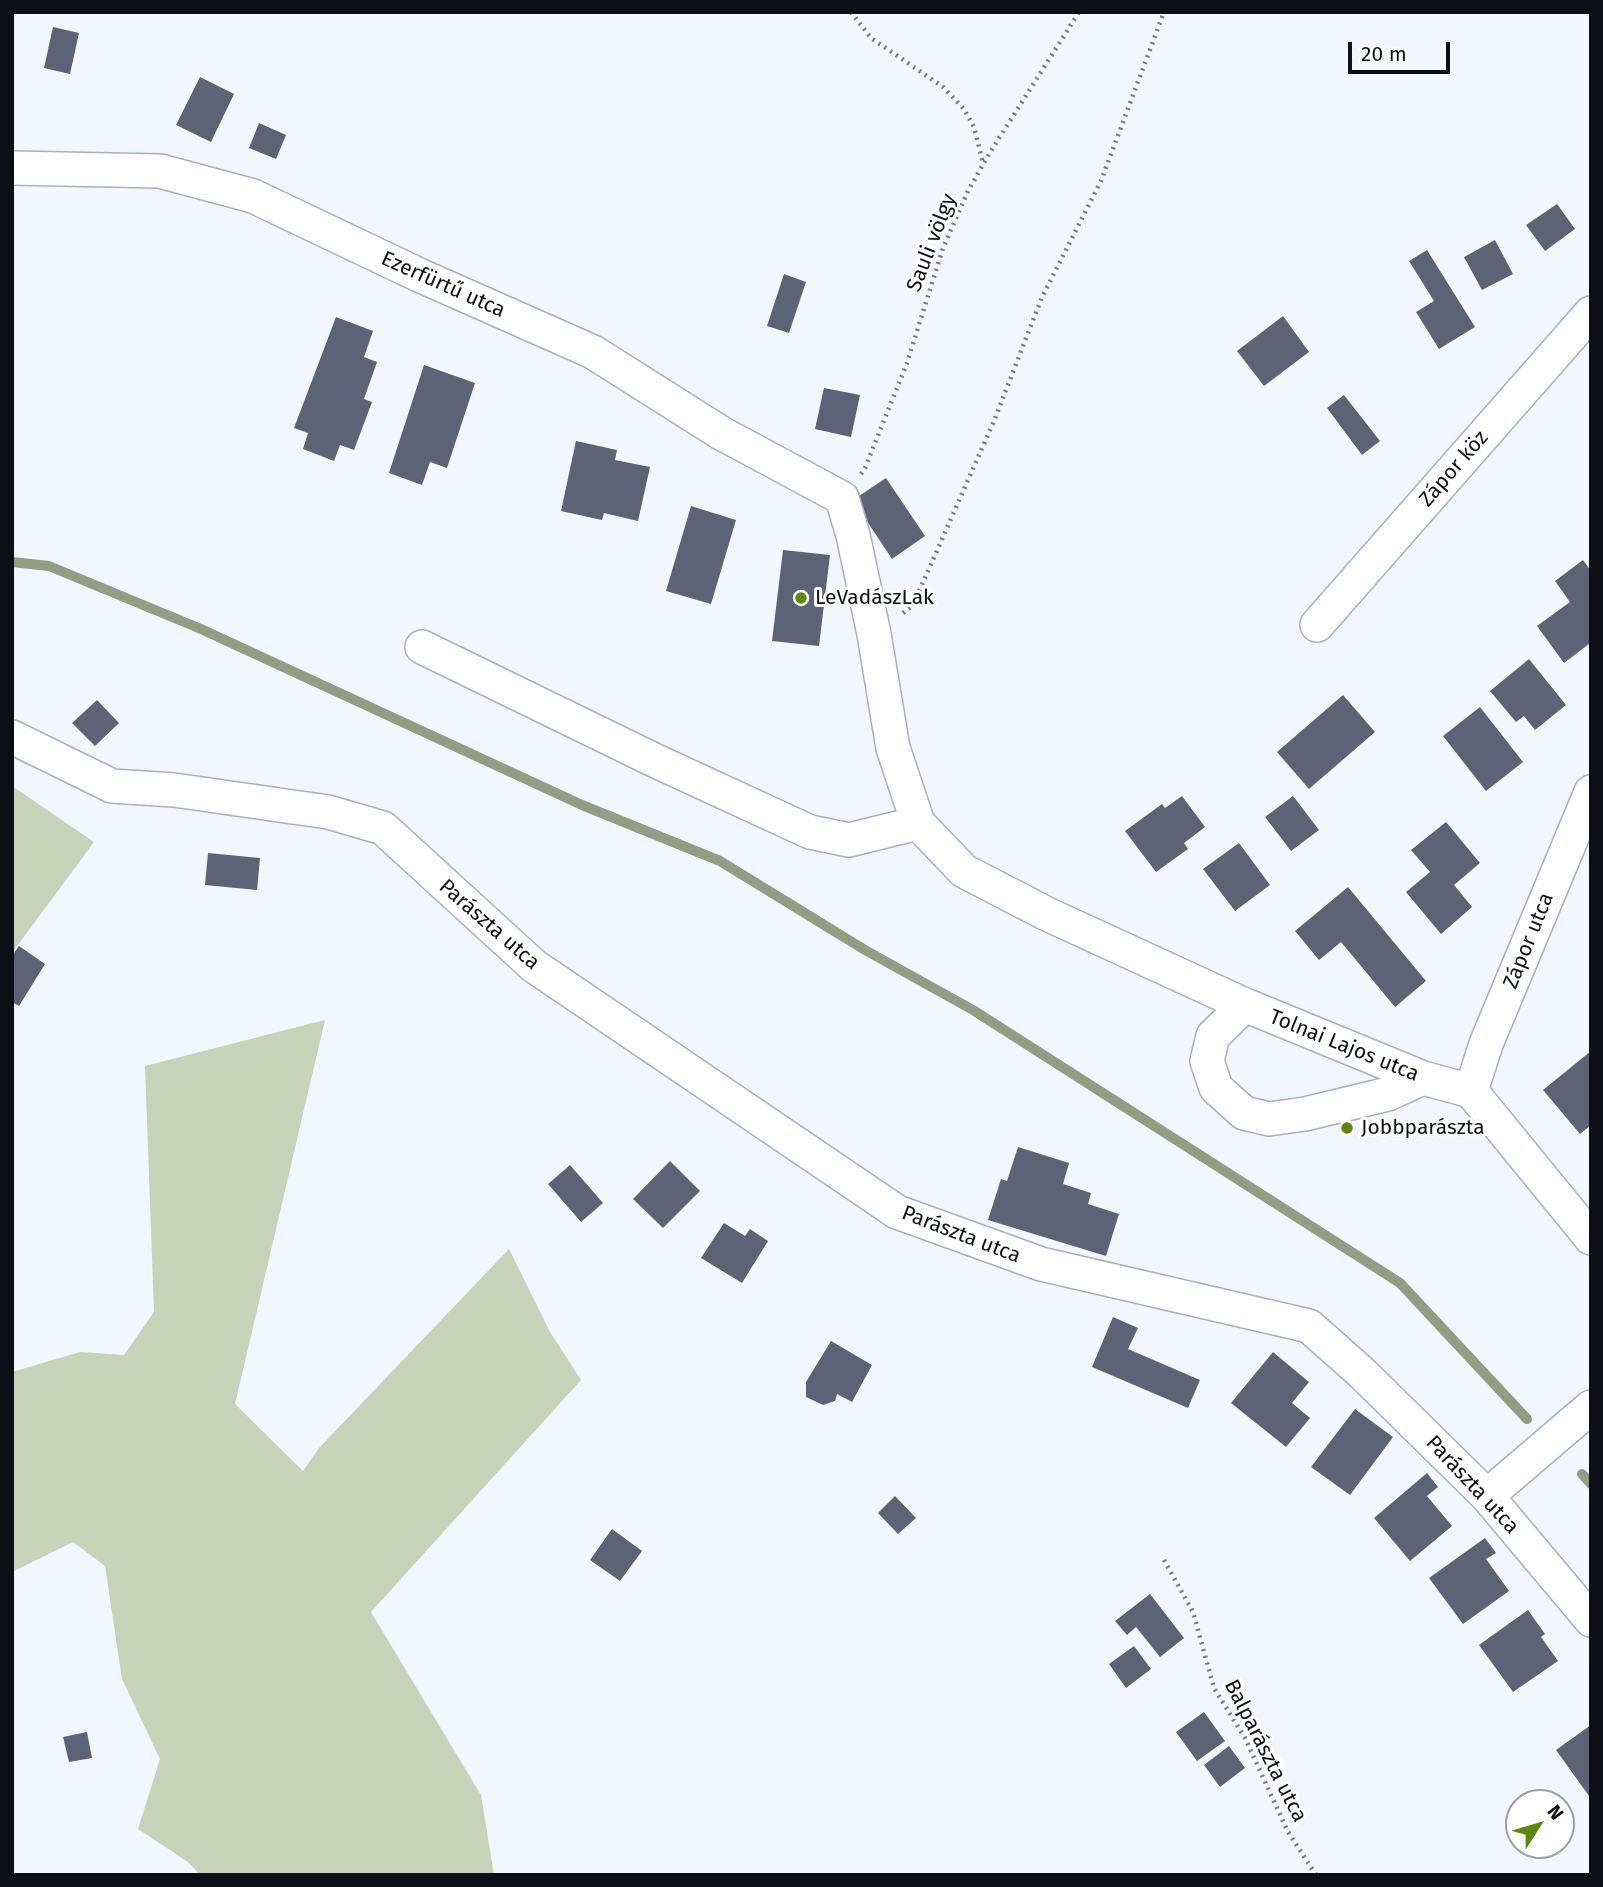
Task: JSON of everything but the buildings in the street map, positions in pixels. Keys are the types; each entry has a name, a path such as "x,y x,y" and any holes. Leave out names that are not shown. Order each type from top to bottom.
{"street":[{"name":"Ezerfürtű utca","path":"12,167 160,171 253,196 419,275 593,352 721,433 842,498"},
{"name":"Zápor köz","path":"1318,625 1591,313"},
{"path":"422,647 656,761 810,832 849,840 918,823 893,748 874,634 853,535 842,498"},
{"name":"Parászta utca","path":"12,737 112,786 174,790 328,812 383,828 534,966 897,1212 1041,1264 1309,1326 1362,1373 1488,1496 1591,1620"},
{"name":"Zápor utca","path":"1471,1091 1486,1045 1591,792"},
{"name":"Tolnai Lajos utca","path":"918,823 964,871 1047,914 1245,1005 1423,1078 1471,1091"},
{"path":"1245,1005 1213,1036 1207,1062 1216,1088 1244,1113 1269,1119 1305,1114 1388,1094 1423,1078"},
{"path":"1471,1091 1591,1238"},
{"path":"1488,1496 1591,1408"}],"path":[{"path":"851,12 871,38 943,87 964,109 974,127 983,163"},
{"name":"Sauli völgy","path":"842,498 866,468 907,363 943,248 968,191 1079,12"},
{"path":"874,634 913,605 994,421 1042,297 1101,181 1164,12"},
{"name":"Balparászta utca","path":"1164,1560 1193,1612 1214,1688 1245,1738 1288,1832 1316,1875"}],"green space":[{"path":"12,786 94,842 12,953"},
{"path":"325,1020 235,1404 303,1471 319,1448 509,1249 550,1332 581,1380 371,1612 481,1795 494,1875 200,1875 188,1862 138,1829 160,1759 122,1679 105,1566 73,1542 12,1572 12,1372 80,1352 124,1355 154,1312 145,1066"}],"waterway":[{"path":"12,562 49,566 201,629 582,805 720,861 865,950 973,1010 1400,1283 1527,1419"},
{"path":"1582,1474 1591,1484"}],"place":[{"name":"LeVadászLak","path":"801,598"},
{"name":"Jobbparászta","path":"1347,1128"}]}
